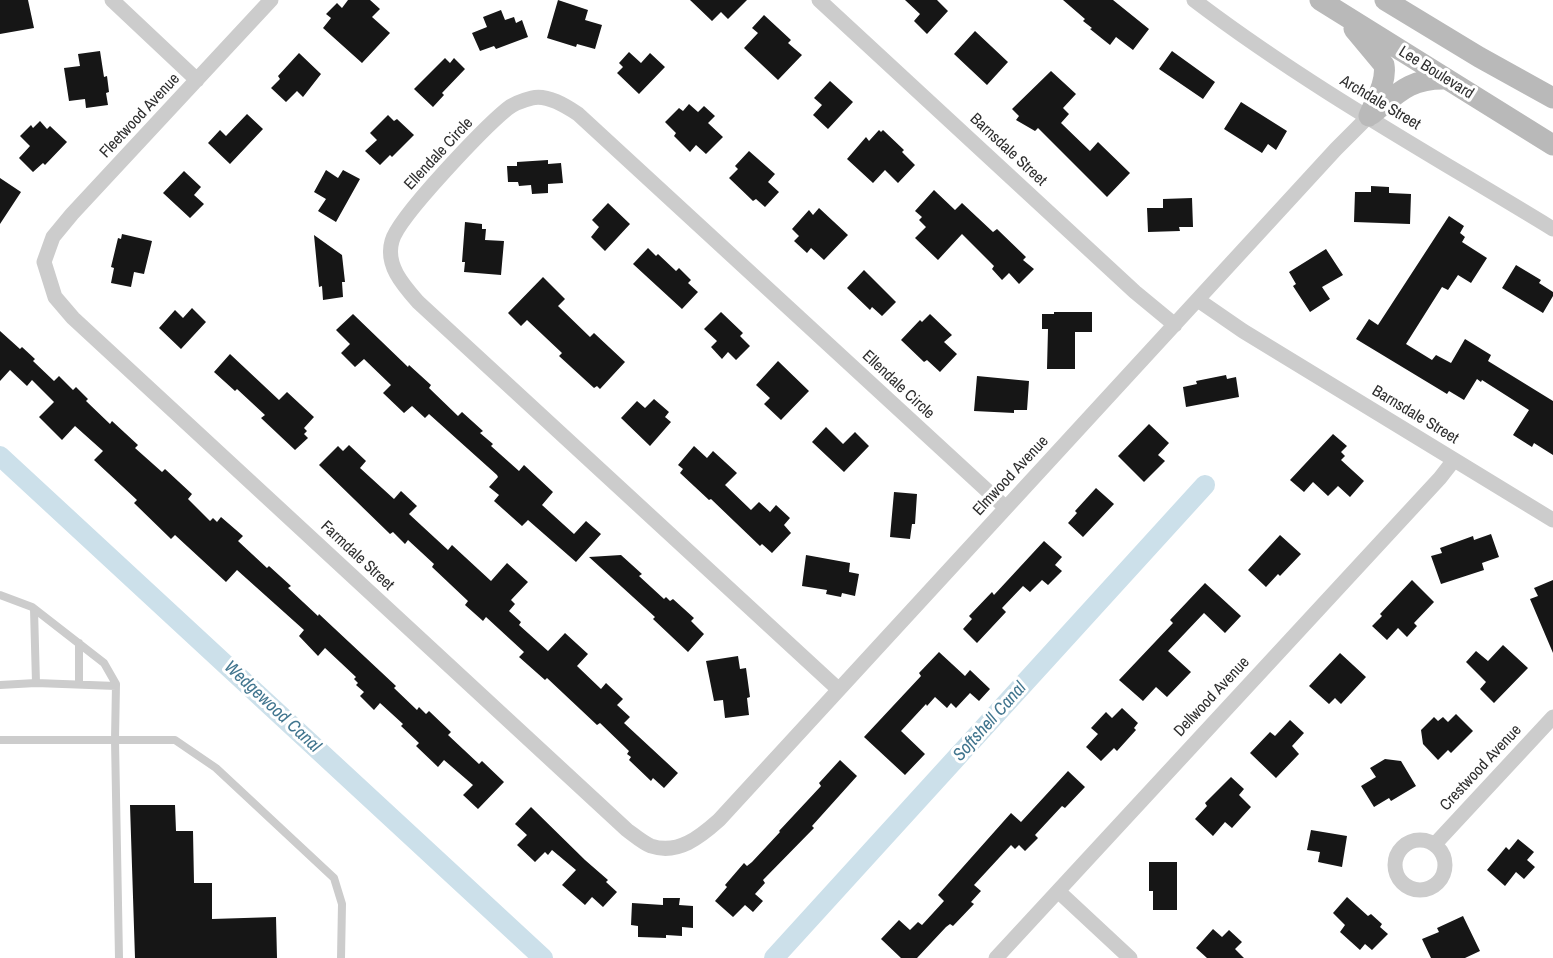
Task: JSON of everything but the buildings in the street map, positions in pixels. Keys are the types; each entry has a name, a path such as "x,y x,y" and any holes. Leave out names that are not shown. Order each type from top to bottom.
{"main road":[{"name":"Lee Boulevard","path":"1320,0 1553,145"},
{"path":"1385,0 1479,57 1553,98"},
{"path":"1343,15 1384,65 1383,82 1369,116"},
{"path":"1369,116 1403,89 1413,84 1422,80 1446,79"},
{"path":"1523,127 1553,130"}],"street":[{"path":"112,0 198,80"},
{"name":"Fleetwood Avenue","path":"44,262 53,237 72,214 271,0"},
{"name":"Barnsdale Street","path":"819,0 1135,292 1176,325"},
{"name":"Archdale Street","path":"1194,0 1276,59 1337,99 1369,116 1553,229"},
{"name":"Ellendale Circle","path":"838,688 400,283 391,261 392,241 404,220 465,150 508,107 534,97 560,102 579,114 1005,507"},
{"name":"Elmwood Avenue","path":"671,849 697,839 719,820 1005,507 1369,116"},
{"name":"Farmdale Street","path":"44,262 55,297 73,318 627,830 650,846 671,849"},
{"name":"Barnsdale Street","path":"1198,300 1243,331 1553,520"},
{"name":"Dellwood Avenue","path":"996,958 1440,478 1454,460"},
{"name":"Crestwood Avenue","path":"1435,844 1553,717"},
{"path":"1058,891 1130,958"}],"lane":[{"path":"0,595 34,609 79,643 104,663 116,686 119,958"},
{"path":"34,609 36,683"},
{"path":"79,643 80,684"},
{"path":"0,685 36,683 116,686"},
{"path":"0,740 174,740 216,768 334,878 342,904 341,958"}],"waterway":[{"name":"Wedgewood Canal","path":"0,456 543,958"},
{"name":"Softshell Canal","path":"774,958 1205,485"}]}
